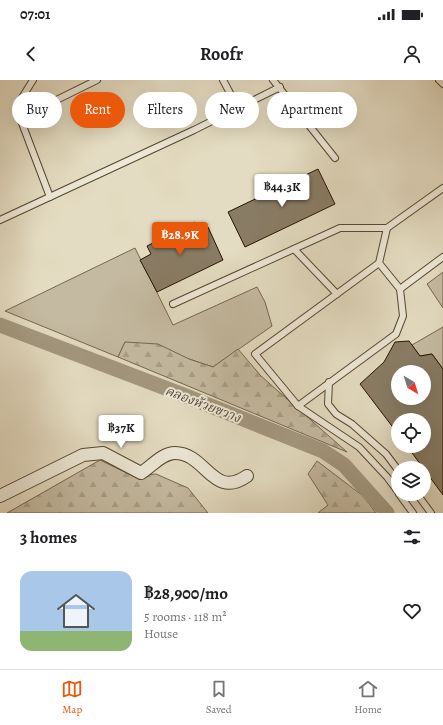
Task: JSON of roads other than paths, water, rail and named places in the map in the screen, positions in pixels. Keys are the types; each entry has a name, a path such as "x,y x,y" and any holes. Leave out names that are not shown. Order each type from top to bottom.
{"street":[{"path":"0,496 83,455 103,453 141,473 149,469 160,459 174,453 187,456 216,479 228,484 239,482 247,476"}],"lane":[{"path":"26,92 33,80"},
{"path":"62,97 97,80"},
{"path":"223,80 229,92"},
{"path":"274,80 335,158"},
{"path":"439,80 443,84"},
{"path":"259,98 280,87"},
{"path":"0,220 205,124"},
{"path":"24,128 50,197"},
{"path":"172,304 340,228 387,228 443,188"},
{"path":"387,228 379,263 255,354 298,406 359,447 391,483"},
{"path":"294,249 337,294"},
{"path":"400,289 443,257"},
{"path":"298,406 396,334 403,316 400,289 379,263"},
{"path":"329,382 328,404 336,414 352,424 380,449 391,462"},
{"path":"405,501 413,513"},
{"path":"422,501 431,513"}],"waterway":[{"name":"คลองห้วยขวาง","path":"0,325 181,394 323,451 344,465 387,513"}]}
